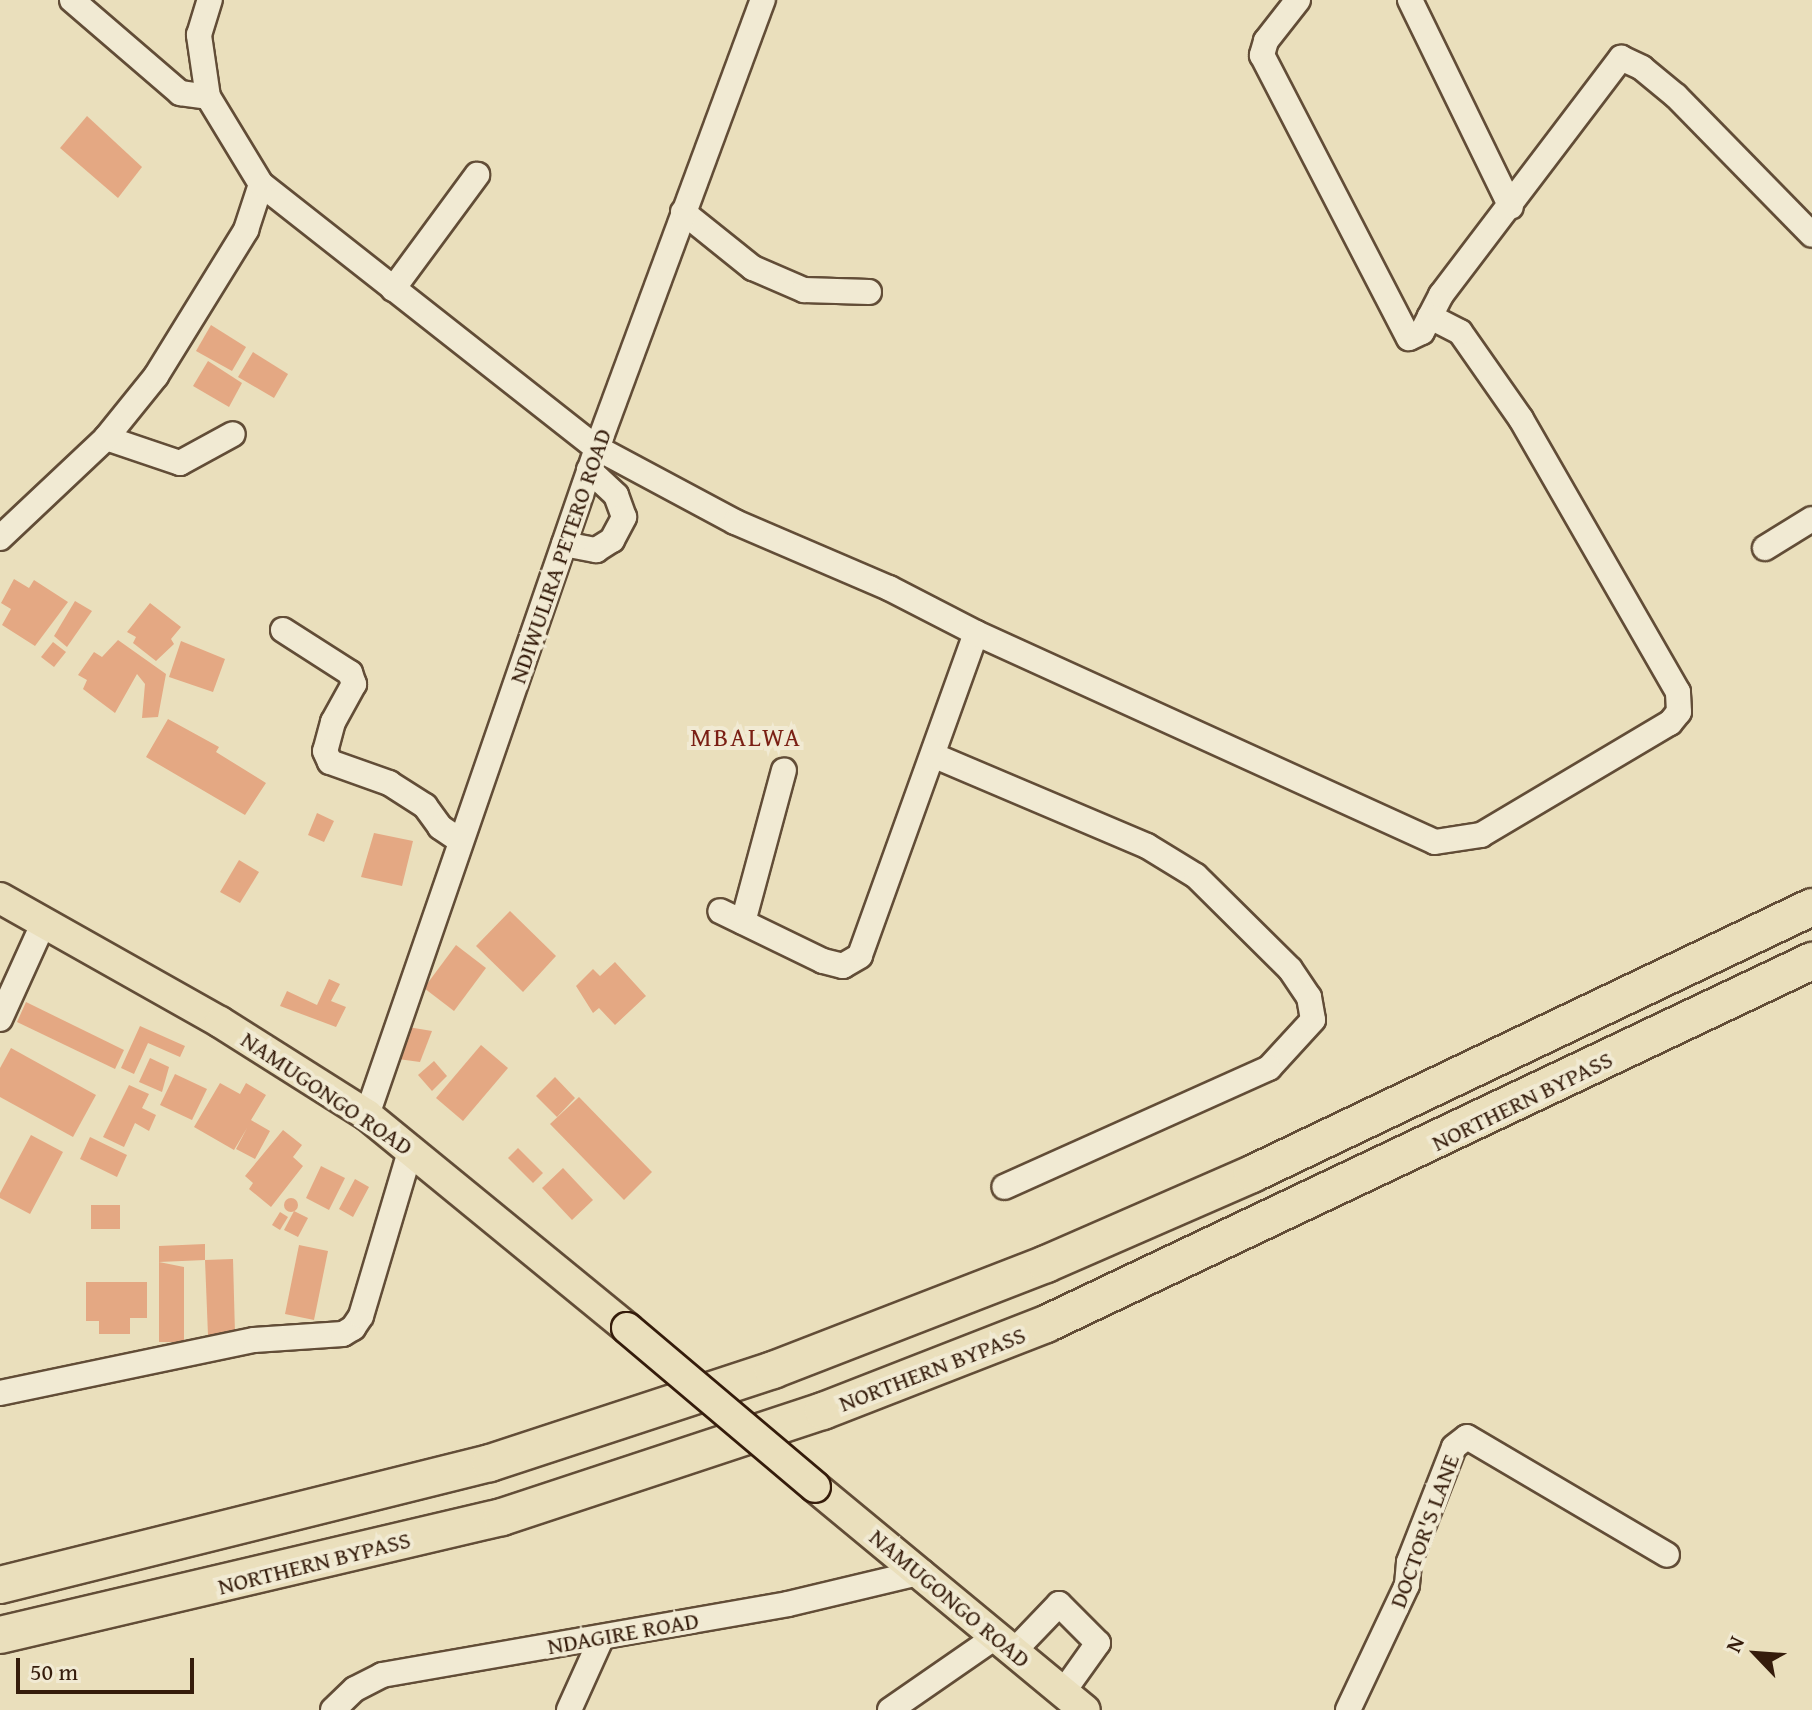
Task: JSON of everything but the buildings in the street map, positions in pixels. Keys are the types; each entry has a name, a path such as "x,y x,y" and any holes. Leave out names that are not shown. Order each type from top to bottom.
{"highway":[{"path":"0,1585 490,1463 787,1365 1046,1264 1252,1174 1812,907"},
{"name":"NORTHERN BYPASS","path":"0,1635 274,1574 502,1517 823,1411 1046,1324 1812,961"}],"main road":[{"name":"NAMUGONGO ROAD","path":"0,898 367,1115 411,1148 815,1487 922,1572 1074,1703"}],"street":[{"path":"72,0 180,93 208,97"},
{"path":"210,0 199,35 208,97 261,184 393,289 593,459 889,588 976,633 1435,842 1481,835 1670,723 1679,712 1678,692 1521,419 1460,332 1430,317"},
{"name":"NDIWULIRA PETERO ROAD","path":"367,1115 593,459 763,0"},
{"path":"1298,0 1266,41 1262,55 1362,239 1404,331 1415,339 1441,295 1511,207 1621,58 1676,96 1812,235"},
{"path":"1410,0 1511,207"},
{"path":"393,289 477,175"},
{"path":"0,538 106,438 156,376 246,230 261,184"},
{"path":"683,212 753,268 804,290 869,292"},
{"path":"106,438 180,463 233,434"},
{"path":"564,544 596,550 612,540 624,517 616,495 593,459"},
{"path":"1765,548 1812,519"},
{"path":"283,630 350,673 354,684 333,722 325,751 330,762 389,783 425,806 440,827 461,841"},
{"path":"720,911 823,961 843,966 860,956 935,756 976,633"},
{"path":"935,756 1147,846 1196,876 1290,969 1309,997 1313,1020 1269,1068 1004,1187"},
{"path":"743,922 784,770"},
{"path":"0,1019 44,922"},
{"path":"0,1393 254,1340 343,1334 353,1328 361,1316 411,1148"},
{"name":"DOCTOR'S LANE","path":"1348,1710 1407,1585 1409,1562 1454,1447 1467,1437 1667,1555"},
{"name":"NDAGIRE ROAD","path":"333,1710 355,1689 382,1675 788,1604 922,1572"},
{"path":"890,1710 1006,1643 1059,1604 1098,1643 1074,1703"},
{"path":"569,1710 602,1637"}],"district":[{"name":"MBALWA","path":"746,737"}]}
